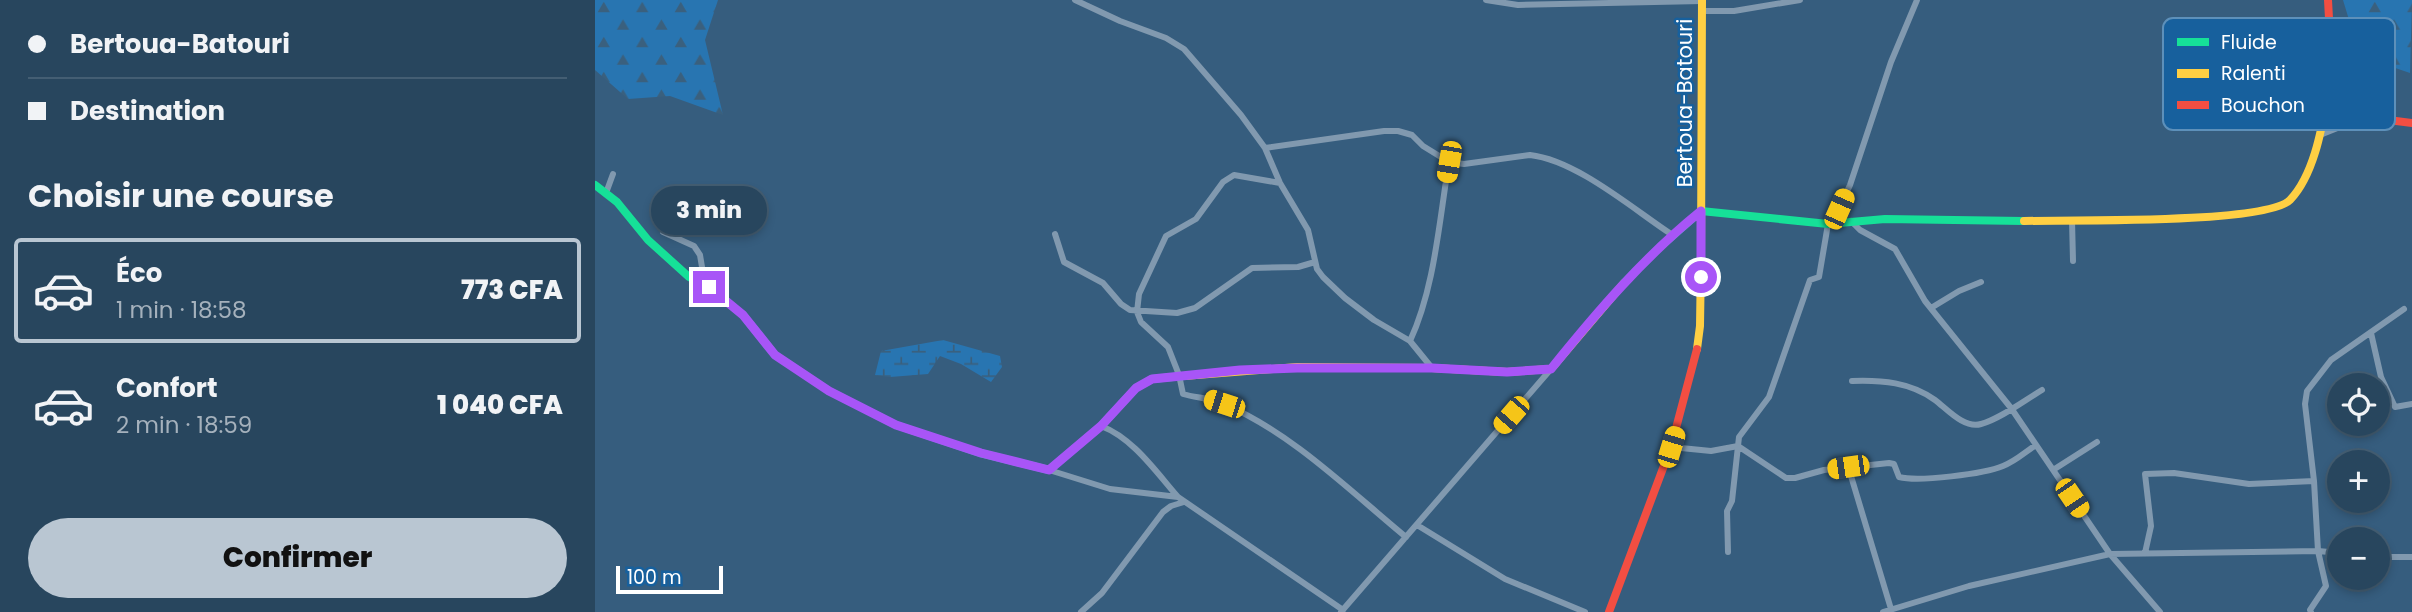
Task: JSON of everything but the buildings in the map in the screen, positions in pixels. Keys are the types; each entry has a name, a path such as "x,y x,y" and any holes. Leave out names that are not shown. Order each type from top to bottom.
{"main road":[{"path":"2328,0 2329,18"},
{"name":"Bertoua-Batouri","path":"1609,612 1671,447 1693,370 1699,337 1702,1"},
{"path":"595,185 617,202 648,240 689,277 705,285 743,315 775,355 829,391 896,425 981,453 1049,470 1101,426 1141,385 1152,379 1297,368 1432,368 1507,372 1551,369 1602,306 1671,234 1701,211 1828,223 1945,218 2005,221 2214,217 2276,208 2288,202 2302,185 2320,130"}],"street":[{"path":"1075,0 1166,38 1184,49 1265,148 1280,183 1308,230 1315,262 1323,277 1374,320 1410,341 1432,368"},
{"path":"1486,0 1518,5 1702,1"},
{"path":"1702,12 1734,11 1800,0"},
{"path":"1728,552 1727,511 1732,501 1739,437 1769,397 1810,280 1819,277 1828,223 1839,209 1850,185 1891,62 1917,0"},
{"path":"2319,135 2332,130"},
{"path":"1265,148 1372,131 1398,131 1412,135 1423,146 1449,162 1464,164 1530,155 1541,156 1589,178 1671,234"},
{"path":"1410,341 1420,320 1430,276 1449,162"},
{"path":"606,193 614,174"},
{"path":"1280,183 1234,175 1223,181 1196,219 1166,236 1139,293 1137,312 1141,322 1168,347 1183,394 1224,404 1279,435 1331,473 1406,537"},
{"path":"2072,220 2073,261"},
{"path":"1851,221 1860,230 1895,249 1931,308 2011,408 2110,554 2160,612"},
{"path":"663,232 694,246 700,255 705,285"},
{"path":"1055,234 1064,262 1103,283 1121,304 1137,312 1183,313 1208,300 1252,268 1297,267 1315,262"},
{"path":"1931,308 1959,291 1981,282"},
{"path":"2311,612 2326,586 2318,551 2314,481 2305,404 2307,391 2331,360 2404,309"},
{"path":"2371,333 2381,377 2395,407 2412,404"},
{"path":"1101,426 1112,430 1130,444 1184,502 1342,611 1551,369"},
{"path":"1852,381 1878,380 1908,386 1932,397 1971,425 1983,424 2042,390"},
{"path":"2053,470 2097,442"},
{"path":"1671,447 1711,451 1738,446 1786,478 1848,467 1891,463 1897,474 1903,478 1989,471 2004,466 2036,445"},
{"path":"1848,467 1891,609"},
{"path":"1049,470 1110,489 1178,497"},
{"path":"2145,553 2151,526 2145,474 2174,473 2249,484 2314,481"},
{"path":"1081,612 1102,593 1163,512 1184,502"},
{"path":"1417,525 1505,579 1585,612"},
{"path":"1883,612 1969,586 2110,554 2327,552"},
{"path":"2390,557 2412,557"}],"green space":[{"path":"595,0 718,0 705,40 723,115 670,96 628,99 595,70"},
{"path":"2343,0 2412,0 2410,73 2395,68 2395,18 2348,18"},
{"path":"943,340 1000,356 1002,367 991,382 961,364 940,356 928,374 890,377 875,375 881,351"}],"traffic: fast":[{"path":"595,185 617,202 648,240 689,277 709,287 743,315 775,355 829,391 896,425 980,453 1049,470 1101,426 1136,388 1152,379 1184,376"},
{"path":"1624,283 1701,211 1828,224 1885,219 2024,221"}],"traffic: slow":[{"path":"1697,349 1701,259 1702,0"},
{"path":"2024,221 2207,217 2273,208 2290,200 2300,188 2321,130"},
{"path":"1184,376 1297,367 1432,368 1507,372 1551,369 1624,283"}],"traffic: jam":[{"path":"2328,0 2329,18"},
{"path":"2395,121 2412,123"},
{"path":"1609,612 1671,447 1697,349"}],"route":[{"path":"709,287 743,315 775,355 829,391 896,425 981,453 1049,470 1101,426 1136,388 1152,379 1240,370 1297,368 1432,368 1507,372 1551,369 1602,306 1644,261 1671,234 1701,211 1701,277"}]}
